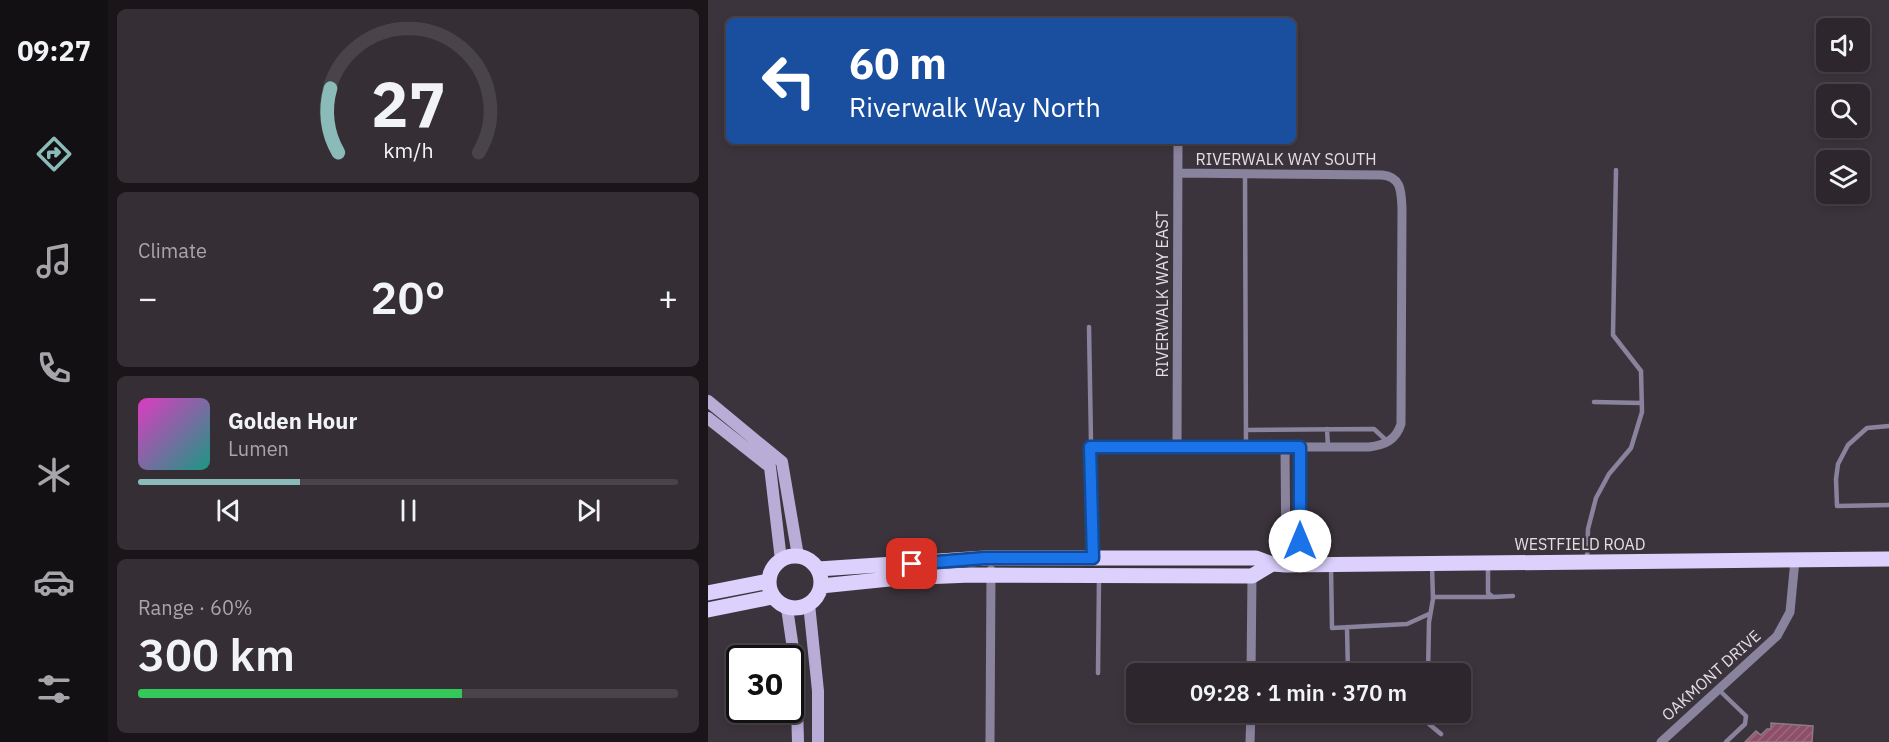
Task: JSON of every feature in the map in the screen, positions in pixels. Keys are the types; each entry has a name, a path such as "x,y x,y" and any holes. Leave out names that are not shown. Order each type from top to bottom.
{"main road":[{"path":"708,401 782,462 798,556"},
{"path":"708,417 770,467 781,560"},
{"path":"789,556 798,556 808,559 818,569 821,586 815,600 809,604 799,608 787,608 772,597 769,580 773,567 781,560 789,556"},
{"name":"WESTFIELD ROAD","path":"818,569 991,558 1256,558 1286,565 1889,560"},
{"name":"WESTFIELD ROAD","path":"1252,576 1286,565"},
{"path":"821,586 899,578 1252,576"},
{"path":"708,593 769,580"},
{"path":"708,610 772,597"},
{"path":"809,604 818,691 818,742"},
{"path":"787,608 796,669 798,742"}],"street":[{"name":"RIVERWALK WAY EAST","path":"1177,447 1178,144"},
{"name":"RIVERWALK WAY SOUTH","path":"1178,173 1375,174 1393,178 1398,183 1401,190 1402,208 1402,416 1398,433 1388,442"},
{"path":"1090,447 1373,447 1388,442"},
{"path":"1285,447 1286,565"},
{"path":"1286,565 1300,447"},
{"path":"990,742 991,558"},
{"name":"OAKMONT DRIVE","path":"1661,742 1766,648 1785,624 1792,603 1794,560"},
{"path":"1251,663 1252,576"},
{"path":"1251,723 1251,742"}],"lane":[{"path":"1587,562 1588,529 1596,498 1609,474 1631,448 1642,412 1641,371 1613,335 1616,170"},
{"path":"1245,174 1246,447"},
{"path":"1089,327 1093,558"},
{"path":"1594,402 1642,403"},
{"path":"1889,426 1868,428 1848,445 1838,464 1836,479 1838,506 1889,505"},
{"path":"1327,429 1328,447"},
{"path":"1246,430 1374,429 1388,442"},
{"path":"1428,663 1429,614 1433,597 1432,563"},
{"path":"1488,563 1488,593 1493,597"},
{"path":"1331,564 1332,628 1407,624 1429,614"},
{"path":"1098,673 1099,576"},
{"path":"1433,597 1514,596"},
{"path":"1347,627 1348,663"},
{"path":"1719,690 1746,716 1745,724 1726,742"},
{"path":"1430,723 1441,734"}],"building":[{"path":"1771,723 1813,726 1812,742 1745,742 1756,731 1761,735 1767,729 1771,729"}],"route":[{"path":"912,564 985,558 1093,558 1090,447 1300,447 1300,541"}]}
